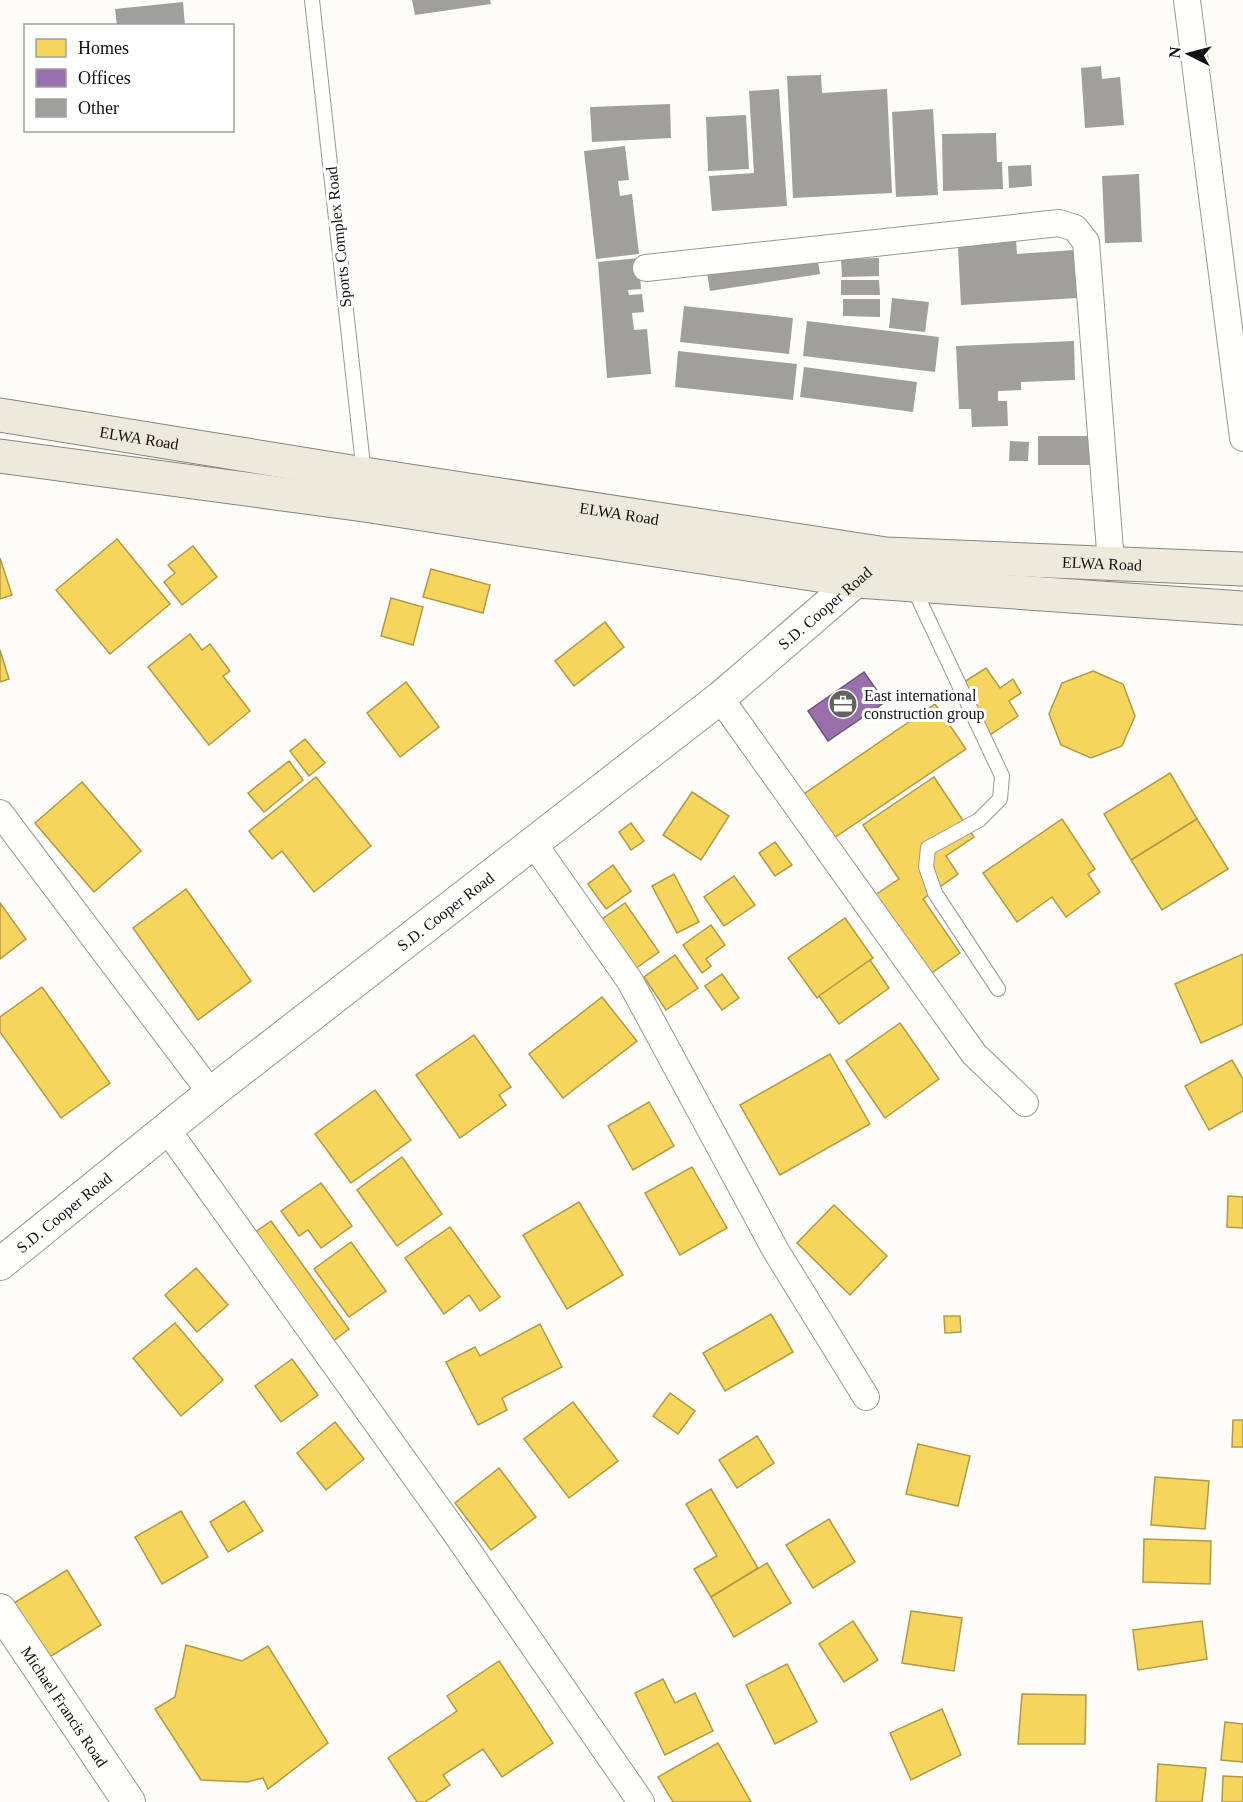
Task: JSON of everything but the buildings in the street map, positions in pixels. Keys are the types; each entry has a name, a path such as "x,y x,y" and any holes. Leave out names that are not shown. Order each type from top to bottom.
{"main road":[{"name":"ELWA Road","path":"0,415 364,474 886,554 1243,569"},
{"name":"ELWA Road","path":"0,456 364,505 857,581 1243,608"}],"street":[{"path":"1187,0 1243,438"},
{"path":"646,268 1059,223 1075,228 1086,242 1111,563"},
{"name":"S.D. Cooper Road","path":"0,1264 166,1128 720,698 886,554"},
{"path":"720,698 974,1054 1025,1103"},
{"path":"0,813 211,1093"},
{"path":"534,844 630,981 776,1251 866,1397"},
{"path":"166,1128 457,1535 641,1802"},
{"name":"Michael Francis Road","path":"0,1610 129,1802"}],"lane":[{"name":"Sports Complex Road","path":"312,0 364,474"},
{"path":"912,585 1002,776 1000,800 979,820 928,849 926,867 935,893 998,989"}],"place":[{"name":"East international construction group","path":"843,704"}]}
